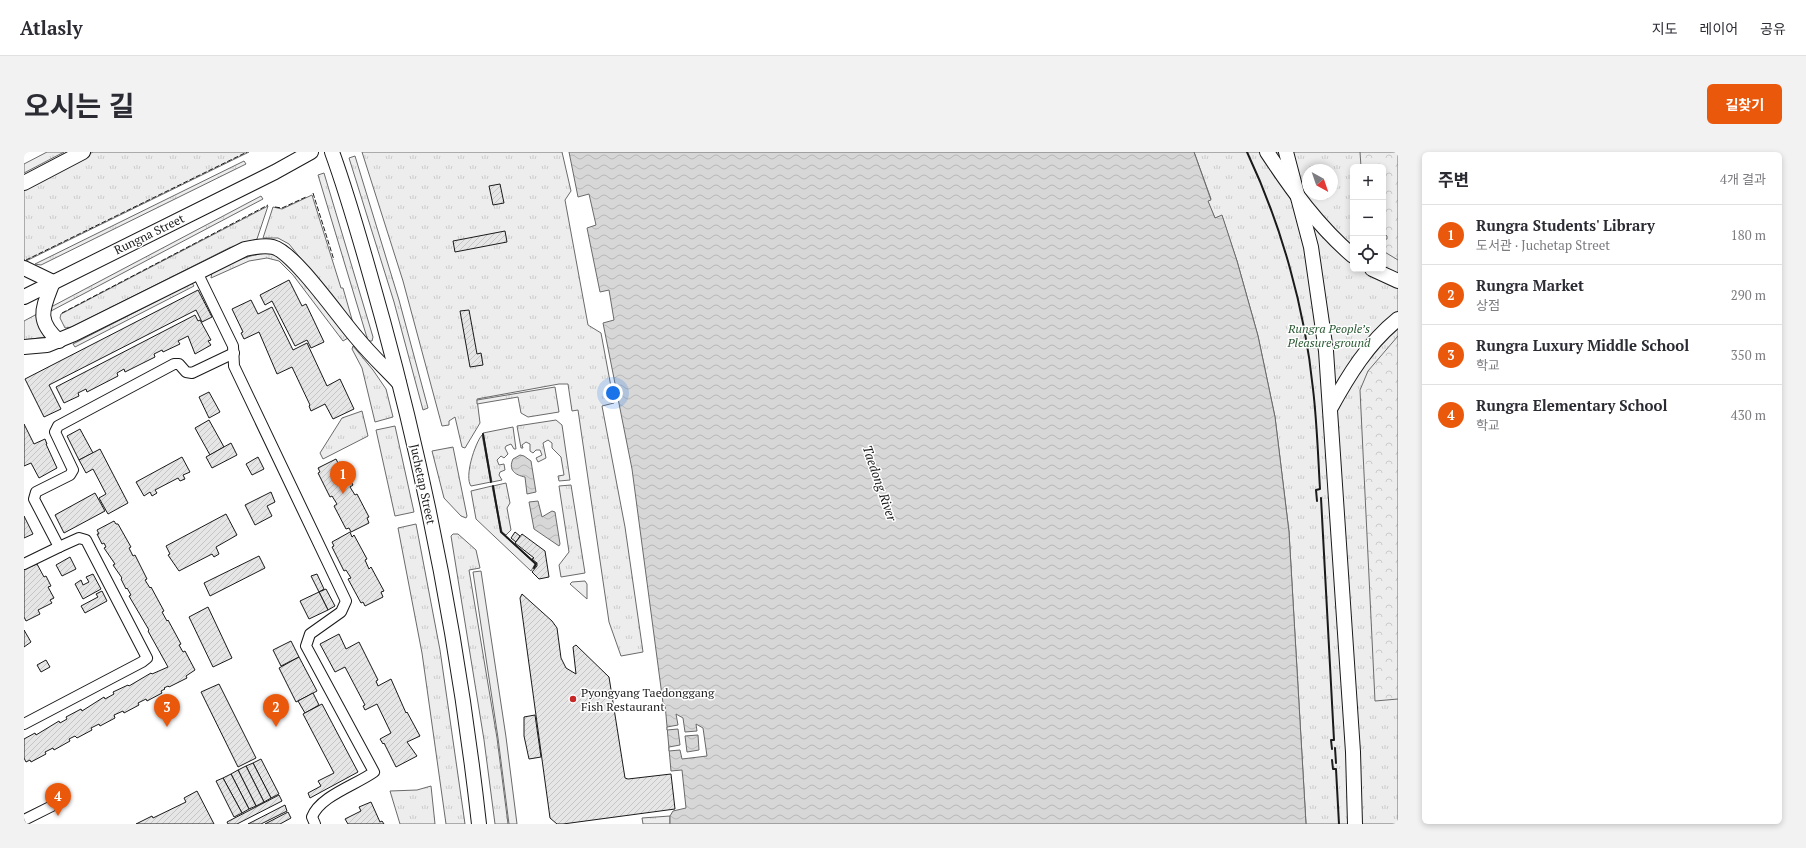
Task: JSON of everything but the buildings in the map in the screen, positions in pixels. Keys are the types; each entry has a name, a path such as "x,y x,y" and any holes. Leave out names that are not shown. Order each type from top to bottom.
{"main road":[{"path":"24,183 83,152"},
{"name":"Rungna Street","path":"24,297 275,172 311,152"},
{"name":"Juchetap Street","path":"332,152 358,234 400,384 425,490 452,623 470,745 479,824"},
{"path":"1267,152 1299,199 1339,244 1350,253"},
{"path":"1276,152 1299,199"},
{"path":"1286,152 1311,247 1320,306 1330,410 1356,824"},
{"path":"24,347 59,341 245,249 260,246 273,247 286,253 357,339 400,384"},
{"path":"24,268 53,282 43,310 43,316 46,328 59,341"},
{"path":"1378,272 1398,281"},
{"path":"1330,410 1345,380 1361,358 1379,336 1398,318"}],"street":[{"path":"197,272 233,346 234,366 346,601 341,612 310,634 306,646 374,772 363,780 322,802 315,808 312,817 315,824"},
{"path":"59,547 34,499 36,492 70,475 73,470 55,432 58,426 174,364 179,364 186,372 192,373 234,353"},
{"path":"24,564 79,538 86,540 146,658 142,662 24,724"},
{"path":"24,820 52,806"}],"green space":[{"path":"47,152 64,152 24,173 24,164"},
{"path":"93,152 249,152 26,261 24,259 24,188"},
{"path":"362,152 562,152 571,191 565,200 588,325 601,333 614,403 602,406 625,527 643,652 621,656 609,622 578,410 572,411 568,384 559,384 477,399 480,423 465,448 462,447 455,417 449,421 449,425 442,426 403,281"},
{"name":"Rungra People’s Pleasure ground","path":"1194,152 1398,152 1398,824 1306,824 1289,532 1275,417 1258,336 1237,261 1222,216 1215,218 1207,200 1211,199"},
{"path":"1360,152 1398,152 1398,260 1386,253 1386,164 1361,164"},
{"path":"355,156 399,300 428,408 423,410 394,302 349,158"},
{"path":"244,161 246,164 41,265 35,264"},
{"path":"324,173 373,337 372,341 368,341 318,175"},
{"path":"312,195 353,323 289,244 278,238 263,238 273,207 282,209"},
{"path":"261,196 263,199 51,311 51,307"},
{"path":"268,206 257,239 229,248 72,327 65,328 60,318 61,314"},
{"path":"267,253 275,254 287,260 348,338 343,341 293,275 279,261 267,258 249,261 211,278 212,272 225,266 239,260"},
{"path":"192,283 194,286 75,347 73,344"},
{"path":"37,314 46,337 24,340 24,321"},
{"path":"1398,336 1398,699 1375,701 1360,390 1368,371"},
{"path":"353,346 373,370 386,389 393,417 375,422 362,368 352,349"},
{"path":"555,387 559,412 528,417 521,413 518,397 477,404 477,400"},
{"path":"362,411 368,436 323,459 320,453 342,418"},
{"path":"556,420 562,425 570,480 559,481 558,476 564,475 561,457 552,448 552,443 548,440 543,443 546,458 538,462 536,458 542,455 540,450 536,450 533,453 530,451 530,444 526,442 522,445 523,448 521,448 517,426"},
{"path":"395,426 414,512 395,516 376,430"},
{"path":"513,427 516,449 514,449 511,444 506,446 505,448 508,454 504,458 501,456 497,460 499,465 504,464 505,470 500,472 499,475 502,480 492,482 483,433"},
{"path":"482,435 491,482 471,486 469,482 469,475 471,460 476,445"},
{"path":"453,447 467,516 466,518 461,516 444,498 432,451"},
{"path":"506,483 510,503 507,508 511,530 506,535 502,532 493,486"},
{"path":"571,485 585,573 561,577 559,565 569,552 559,486"},
{"path":"492,486 501,532 535,564 531,571 476,519 471,491"},
{"path":"416,524 440,650 465,824 446,824 422,653 398,528"},
{"path":"453,534 458,534 476,550 480,568 469,570 497,738 508,824 495,824 484,740 451,536"},
{"path":"585,581 587,584 587,599 570,584 572,582"},
{"path":"431,786 435,824 400,824 390,791 417,790"},
{"path":"670,816 670,824 643,824 642,818"}],"shaded area":[{"path":"481,571 506,737 517,824 509,824 498,738 473,572"}],"water":[{"name":"Taedong River","path":"569,152 1194,152 1211,200 1208,201 1215,218 1222,215 1237,261 1258,336 1275,417 1289,532 1306,824 670,824 670,816 673,811 686,808 682,770 671,771 665,704 663,703 632,469 603,323 614,320 609,290 600,292 587,228 596,225 589,194 578,197"},
{"path":"520,455 531,461 536,492 527,494 525,477 518,475 512,469 511,466 513,459"},
{"path":"538,501 542,517 552,511 555,512 560,544 559,546 534,529 529,502"}],"pier":[{"path":"676,714 683,718 685,732 697,731 696,724 703,728 707,756 682,759 680,750 669,751 669,747 680,745 678,729 667,730 667,727 678,725","holes":["698,735 699,750 687,752 685,736"]}],"fence":[{"path":"26,260 247,152"},
{"path":"313,193 334,260"},
{"path":"275,207 282,208 306,197"},
{"path":"62,313 268,205"}],"wall":[{"path":"1247,152 1271,208 1298,298 1309,359 1314,401 1320,489 1316,490 1317,501"},
{"path":"483,434 491,482"},
{"path":"493,486 501,532 536,564 534,568"},
{"path":"1321,498 1334,740 1331,740 1332,749"},
{"path":"1335,748 1336,763"},
{"path":"1332,760 1333,769 1336,769 1339,824"}],"place":[{"name":"Rungra Students' Library","path":"343,494"},
{"name":"Pyongyang Taedonggang Fish Restaurant","path":"573,699"},
{"name":"Rungra Luxury Middle School","path":"167,727"},
{"name":"Rungra Market","path":"276,727"},
{"name":"Rungra Elementary School","path":"58,816"}]}
